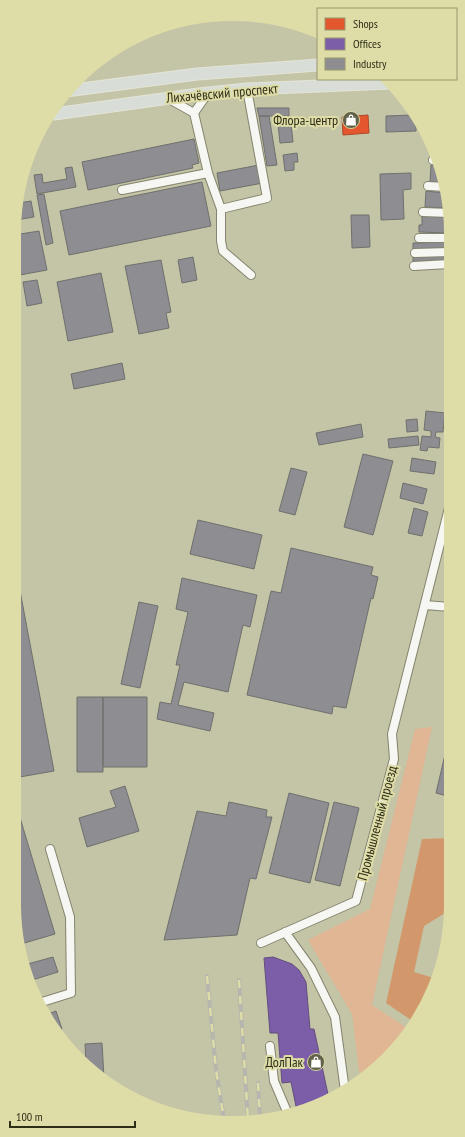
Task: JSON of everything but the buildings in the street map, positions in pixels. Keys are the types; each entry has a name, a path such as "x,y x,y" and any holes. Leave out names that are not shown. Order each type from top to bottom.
{"main road":[{"name":"Лихачёвский проспект","path":"75,91 197,74 317,65"},
{"name":"Лихачёвский проспект","path":"58,113 166,97 247,89 382,83"}],"street":[{"path":"221,209 267,198 247,89"},
{"path":"194,112 208,93"},
{"path":"166,97 194,112 208,172 221,209 221,241 223,250 251,275"},
{"path":"122,190 208,172"},
{"path":"428,186 439,187"},
{"path":"422,212 443,213"},
{"path":"419,238 444,238"},
{"path":"415,253 444,252"},
{"path":"414,266 444,264"},
{"name":"Промышленный проезд","path":"262,943 356,900 394,759 392,734 444,528"},
{"path":"425,605 444,607"},
{"path":"45,1001 71,993 70,917 50,849"},
{"path":"285,932 311,968 335,1017 344,1084"},
{"path":"270,1046 274,1081 286,1109"}],"shaded area":[{"path":"432,727 372,1005 405,1027 392,1044 372,1064 359,1073 352,1014 308,940 370,909 415,729"},
{"path":"444,838 444,914 424,926 414,972 431,977 416,1010 410,1019 386,1003 422,839"}],"railway":[{"path":"207,976 216,1070 223,1116"},
{"path":"239,980 248,1116"},
{"path":"258,1083 260,1114"}],"place":[{"name":"Флора-центр","path":"351,120"},
{"name":"ДолПак","path":"316,1062"}]}
